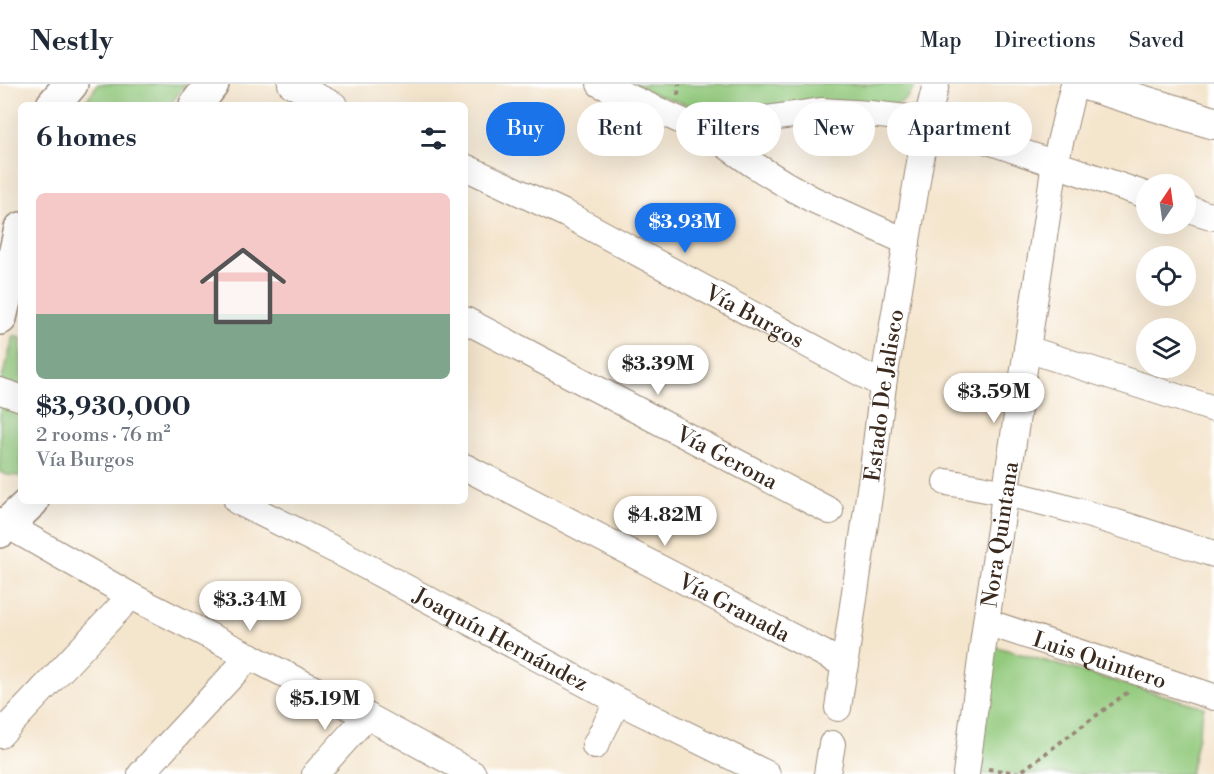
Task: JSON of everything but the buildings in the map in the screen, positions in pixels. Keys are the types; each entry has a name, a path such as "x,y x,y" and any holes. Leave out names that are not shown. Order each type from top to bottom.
{"main road":[{"path":"54,102 71,84"},
{"path":"198,102 212,84"},
{"path":"0,318 18,242"},
{"path":"2,526 28,504"}],"street":[{"path":"51,102 53,84"},
{"path":"291,84 328,102"},
{"path":"600,84 676,119"},
{"name":"Estado De Jalisco","path":"932,102 936,84"},
{"name":"Nora Quintana","path":"976,771 986,621 1055,163 1074,84"},
{"path":"1084,84 1213,119"},
{"path":"781,117 821,111 887,116"},
{"path":"1032,155 1136,191"},
{"path":"741,156 812,198 907,242"},
{"name":"Estado De Jalisco","path":"838,708 846,665 882,386 921,156"},
{"name":"Vía Burgos","path":"468,168 566,214 882,386"},
{"path":"1196,211 1214,217"},
{"name":"Vía Gerona","path":"468,322 830,511"},
{"path":"1027,349 1214,409"},
{"path":"0,391 18,397"},
{"name":"Vía Granada","path":"468,469 846,665"},
{"path":"946,482 1006,493 1110,519 1214,554"},
{"name":"Joaquín Hernández","path":"243,504 341,553 618,701 767,774"},
{"path":"2,526 131,596 367,716 473,774"},
{"path":"0,735 131,596"},
{"name":"Luis Quintero","path":"986,621 1214,697"},
{"path":"141,774 250,656"},
{"path":"595,746 618,701"},
{"path":"315,774 367,716"},
{"path":"827,774 832,744"}],"path":[{"path":"976,771 1019,773 1134,689 1122,688"}],"green space":[{"path":"98,84 185,84 172,102 85,102"},
{"path":"634,84 915,84 905,100 887,102 887,108 875,108 875,102 793,102 793,111 781,111 781,102 679,102"},
{"path":"14,336 18,337 18,476 0,472 0,385"},
{"path":"990,645 1204,707 1190,774 975,774"}]}
